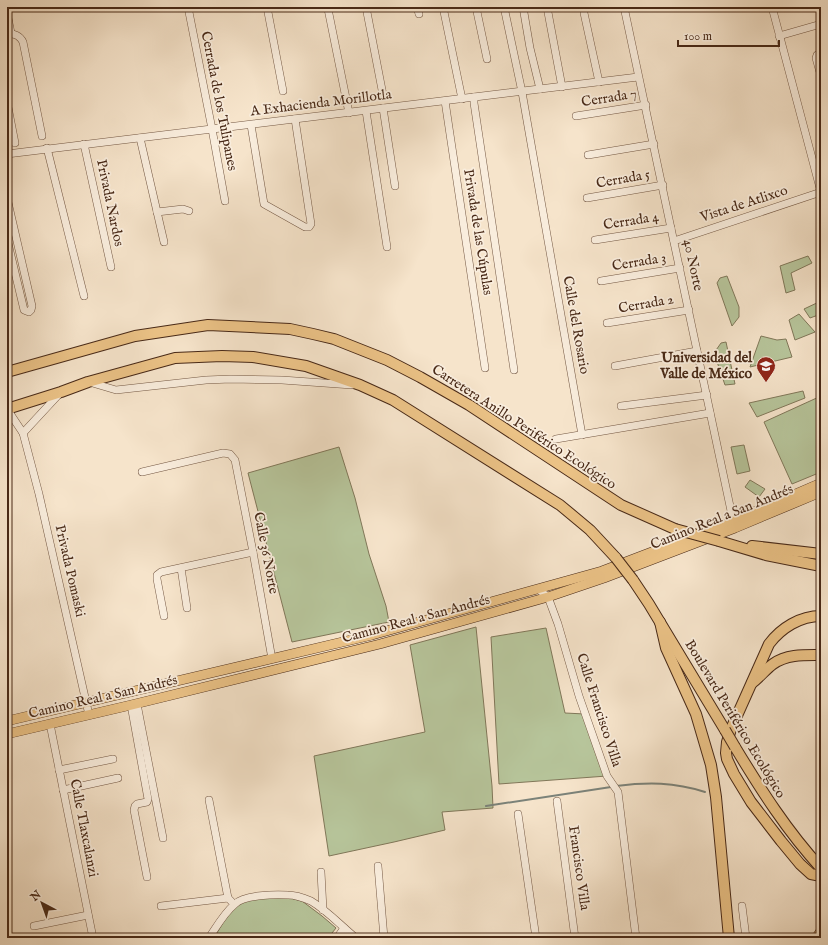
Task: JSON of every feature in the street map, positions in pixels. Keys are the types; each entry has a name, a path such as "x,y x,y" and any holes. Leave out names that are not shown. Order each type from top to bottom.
{"highway":[{"name":"Carretera Anillo Periférico Ecológico","path":"7,372 135,336 208,324 290,329 313,334 334,339 381,357 420,377 469,405 620,505 675,529 730,544"},
{"path":"7,409 88,382 175,358 222,356 253,357 306,366 360,385"},
{"name":"Boulevard Periférico Ecológico","path":"360,385 393,400 560,505 590,530 616,558 633,580 763,793 791,833 821,868"},
{"path":"730,544 821,554"},
{"path":"730,544 766,555 821,566"},
{"path":"821,616 804,618 774,638 763,655 731,729 727,742 726,753 729,766 750,802 805,869 811,874 821,876"},
{"path":"660,622 666,648 696,714 711,765 716,797 729,938"},
{"path":"751,684 763,675 772,664 794,655 821,656"}],"main road":[{"name":"Camino Real a San Andrés","path":"7,734 89,714 134,705 380,644 548,597 604,578 734,524 821,483"},
{"name":"Camino Real a San Andrés","path":"7,721 372,635 602,571 821,492"},
{"path":"440,616 445,627"},
{"path":"179,681 182,693"},
{"path":"816,938 821,931"}],"street":[{"name":"Cerrada de los Tulipanes","path":"188,7 212,129 224,201"},
{"path":"267,7 283,91"},
{"path":"366,7 383,95"},
{"path":"443,7 462,99"},
{"path":"476,7 486,59"},
{"name":"Calle del Rosario","path":"504,7 522,92 582,435"},
{"path":"523,7 530,48 540,89"},
{"path":"547,7 562,87"},
{"name":"40 Norte","path":"624,7 734,524"},
{"path":"772,7 821,192"},
{"path":"328,8 350,113"},
{"path":"7,13 9,34 22,38 42,136"},
{"path":"584,13 599,82"},
{"path":"779,36 821,24"},
{"path":"819,54 816,58 821,76"},
{"name":"A Exhacienda Morillotla","path":"7,154 638,77"},
{"path":"474,97 514,370"},
{"name":"Privada de las Cúpulas","path":"445,101 485,368"},
{"path":"7,102 15,143"},
{"name":"Cerrada 7","path":"576,116 646,105"},
{"path":"383,108 395,186"},
{"path":"366,111 388,247"},
{"path":"251,125 264,204 305,228 309,227 311,224 295,119"},
{"path":"140,138 164,242"},
{"name":"Privada Nardos","path":"84,144 111,267"},
{"path":"588,155 654,144"},
{"path":"47,148 84,296"},
{"name":"Cerrada 5","path":"587,198 663,185"},
{"name":"Vista de Atlixco","path":"674,241 821,192"},
{"path":"7,198 32,306 29,312 24,310 7,239"},
{"path":"157,212 183,209 189,211"},
{"name":"Cerrada 4","path":"595,240 672,228"},
{"path":"14,268 23,266"},
{"name":"Cerrada 3","path":"601,281 680,268"},
{"name":"Cerrada 2","path":"607,323 689,310"},
{"path":"615,366 697,351"},
{"path":"88,382 116,390 224,379 282,380 360,385"},
{"path":"23,433 61,392"},
{"path":"621,406 707,395"},
{"name":"Privada Pomaski","path":"7,409 23,433 39,494 89,714"},
{"path":"556,439 710,413"},
{"name":"Calle 36 Norte","path":"142,472 223,453 230,454 234,460 253,552 272,659"},
{"path":"164,616 157,579 157,575 161,572 253,552"},
{"path":"181,568 187,608"},
{"path":"538,589 548,597"},
{"name":"Calle Francisco Villa","path":"548,597 558,624 579,696 607,776 618,792 636,938"},
{"path":"134,705 163,838"},
{"path":"134,705 148,799 147,802 134,806 134,810 147,876"},
{"name":"Calle Tlaxcalanzi","path":"50,724 93,938"},
{"path":"59,770 113,759"},
{"path":"63,790 118,778"},
{"path":"209,800 228,898 235,904"},
{"name":"Francisco Villa","path":"557,801 576,938"},
{"path":"518,814 536,938"},
{"path":"378,866 384,938"},
{"path":"321,872 323,910"},
{"path":"210,938 220,920 235,904 249,897 288,894 311,901 356,938"},
{"path":"161,906 228,898"},
{"path":"742,906 746,938"},
{"path":"34,926 88,915"},
{"path":"337,938 344,928"}],"green space":[{"path":"808,256 812,263 791,273 795,290 786,293 780,266"},
{"path":"727,276 739,307 739,317 732,326 717,283 720,278"},
{"path":"821,301 821,314 810,318 804,309"},
{"path":"799,314 815,332 795,340 789,320"},
{"path":"761,336 777,340 786,339 792,357 750,367"},
{"path":"726,342 735,384 725,385 714,353 721,343"},
{"path":"803,391 805,398 757,417 749,403"},
{"path":"821,396 821,472 792,484 764,422"},
{"path":"744,445 750,471 737,474 731,447"},
{"path":"339,447 355,498 369,554 386,606 389,622 292,642 248,473"},
{"path":"750,480 765,489 759,497 745,487"},
{"path":"476,627 493,808 442,812 445,830 329,856 314,756 425,732 410,645"},
{"path":"546,628 565,713 585,714 607,776 499,784 491,637"},
{"path":"287,897 302,901 336,928 328,938 214,938 227,916 236,906 246,900 255,898"}],"waterway":[{"path":"616,786 661,784 683,786 705,792"},
{"path":"486,806 611,787"}],"place":[{"name":"Universidad del Valle de México","path":"766,383"}]}
